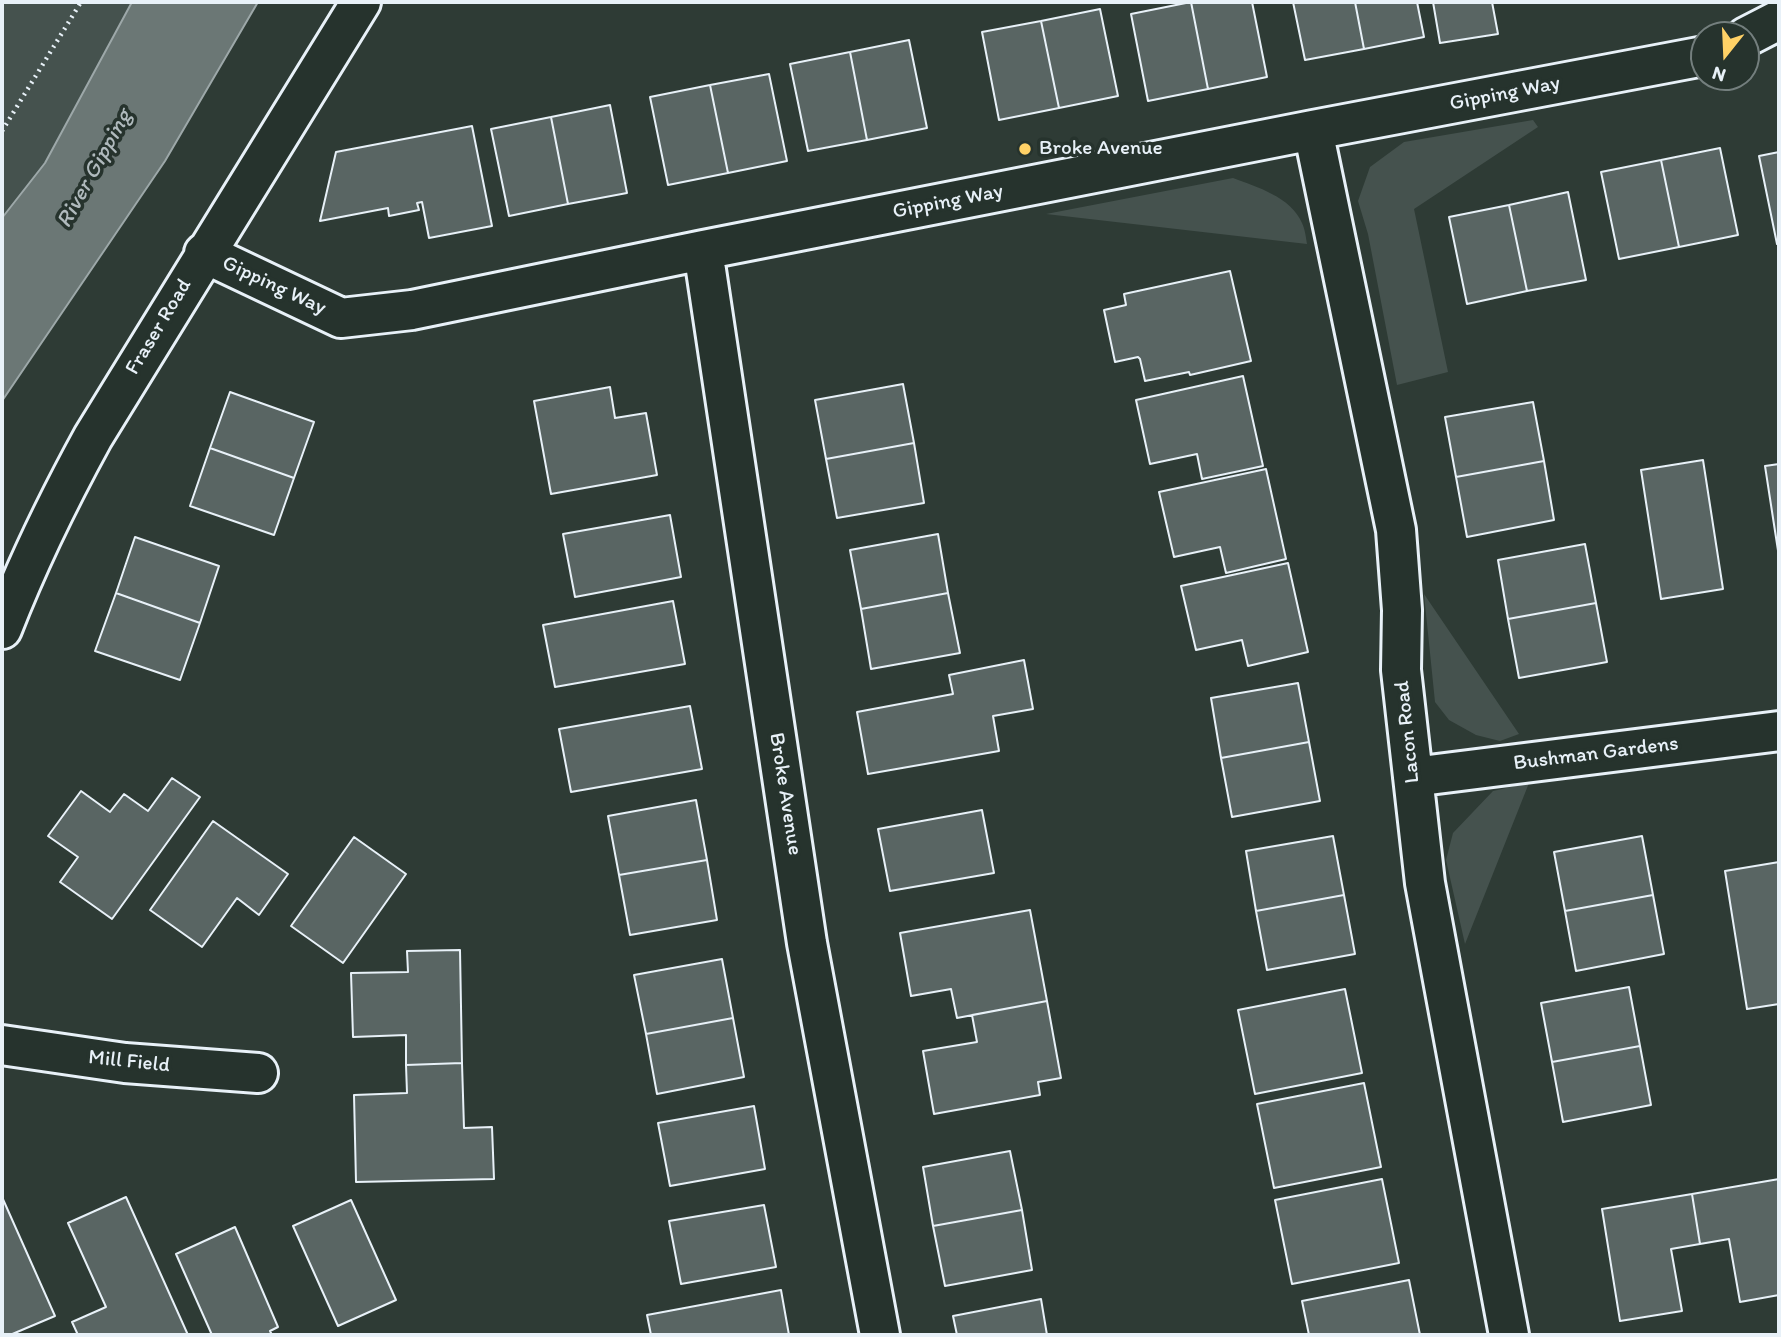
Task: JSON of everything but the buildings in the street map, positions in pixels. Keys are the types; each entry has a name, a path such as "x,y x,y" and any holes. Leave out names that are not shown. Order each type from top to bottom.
{"street":[{"name":"Fraser Road","path":"2,629 19,584 58,501 93,437 360,2"},
{"path":"1760,30 1779,20"},
{"name":"Gipping Way","path":"204,253 341,318 412,310 1313,130 1690,59"},
{"name":"Lacon Road","path":"1313,130 1396,530 1402,610 1401,670 1425,883 1509,1335"},
{"name":"Broke Avenue","path":"703,250 807,943 880,1335"},
{"name":"Bushman Gardens","path":"1413,777 1779,731"},
{"name":"Mill Field","path":"2,1045 125,1063 258,1073"}],"path":[{"path":"2,131 81,2"}],"shaded area":[{"path":"2,2 167,2 2,301"},
{"path":"1533,120 1538,127 1414,209 1448,372 1397,385 1368,234 1358,201 1370,167 1404,142"},
{"path":"1233,178 1272,194 1290,206 1302,223 1307,244 1046,214"},
{"path":"1424,594 1519,734 1500,741 1476,735 1449,720 1435,702"},
{"path":"1529,783 1465,944 1446,860 1453,833 1493,791"}],"water":[{"name":"River Gipping","path":"132,2 258,2 165,161 2,401 2,218 45,163"}],"place":[{"name":"Broke Avenue","path":"1025,149"}]}
